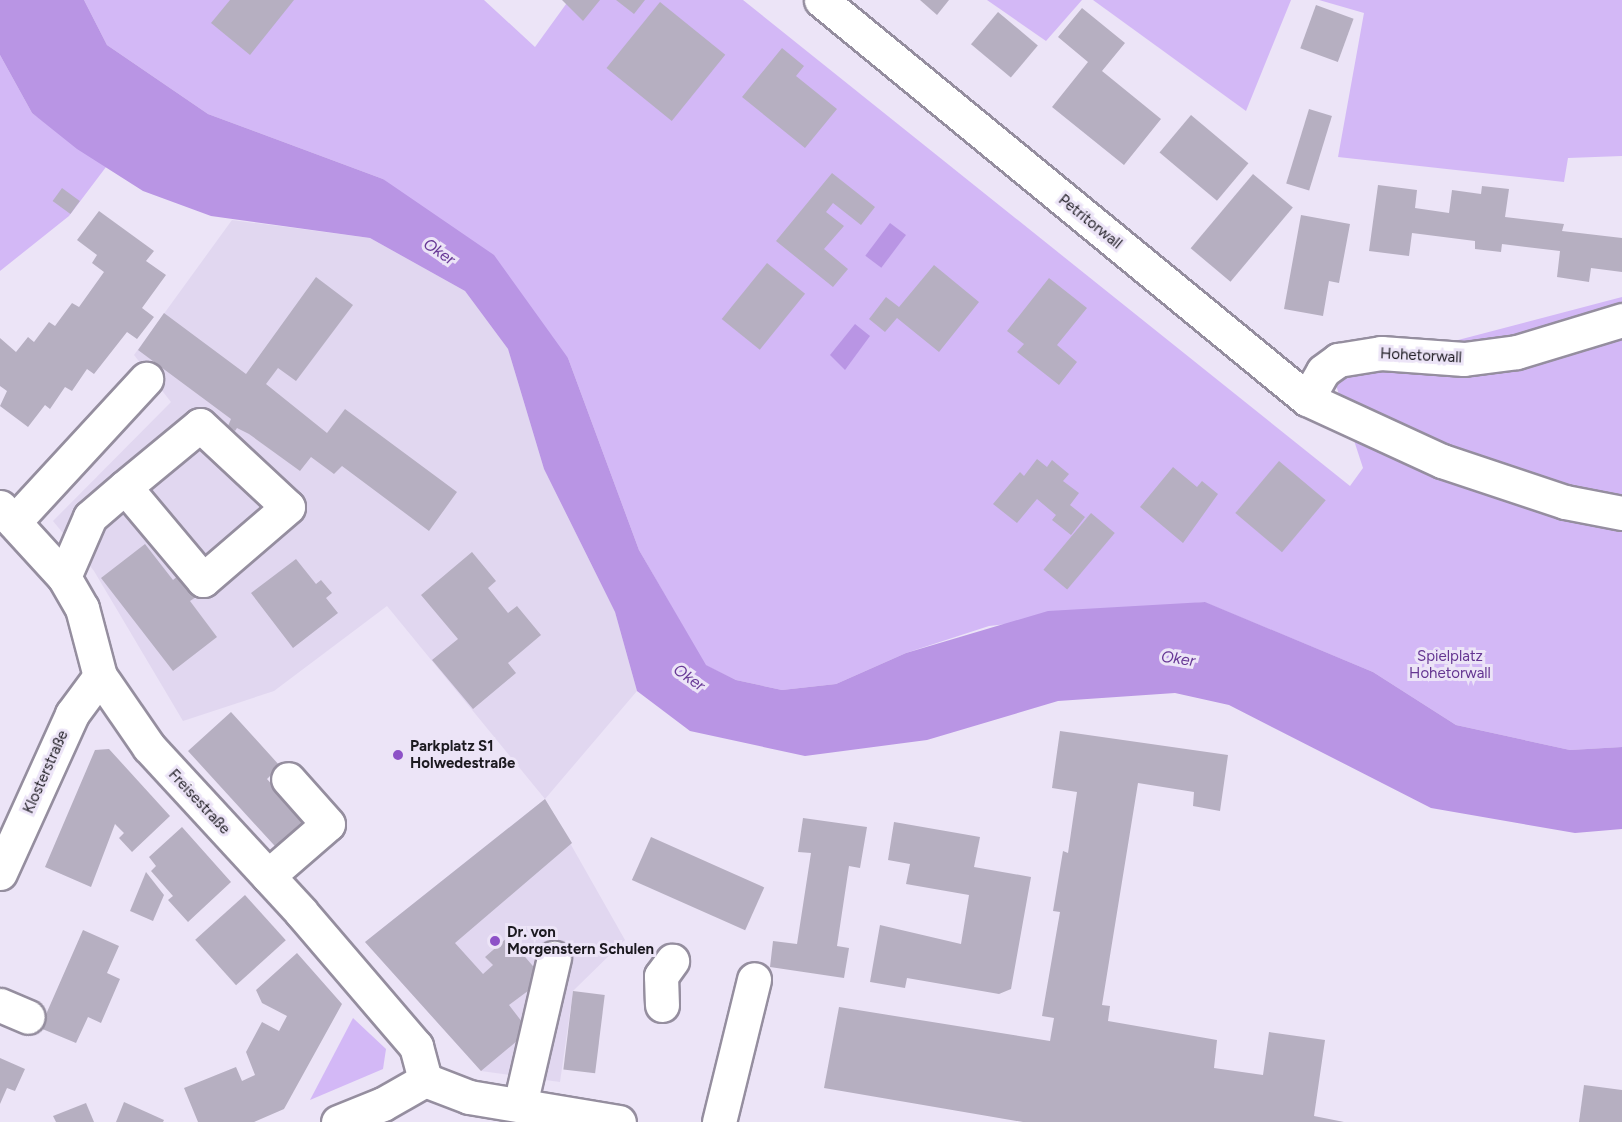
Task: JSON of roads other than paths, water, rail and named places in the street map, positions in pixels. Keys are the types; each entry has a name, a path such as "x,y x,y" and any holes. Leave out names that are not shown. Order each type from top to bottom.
{"street":[{"name":"Petritorwall","path":"821,0 1307,399 1369,430 1442,461 1554,499 1622,513"},
{"name":"Hohetorwall","path":"1307,399 1323,371 1338,360 1381,353 1464,359 1517,352 1622,320"},
{"path":"7,514 146,380"},
{"path":"64,577 90,517 125,487 200,425 288,507 203,580 125,487"},
{"name":"Freisestraße","path":"7,514 64,577 82,608 100,676 149,747 268,876 416,1046 425,1080"},
{"name":"Klosterstraße","path":"0,873 72,714 100,676"},
{"path":"268,876 328,824 288,779"},
{"path":"520,1105 554,958"},
{"path":"662,1005 661,976 672,962"},
{"path":"718,1122 754,979"},
{"path":"338,1122 383,1104 425,1080 469,1097 619,1122"}],"place":[{"name":"Parkplatz S1 Holwedestraße","path":"398,755"},
{"name":"Dr. von Morgenstern Schulen","path":"495,941"}],"water label":[{"name":"Oker","path":"439,252"},
{"name":"Oker","path":"1178,659"},
{"name":"Oker","path":"689,678"}],"park label":[{"name":"Spielplatz Hohetorwall","path":"1450,664"}]}
